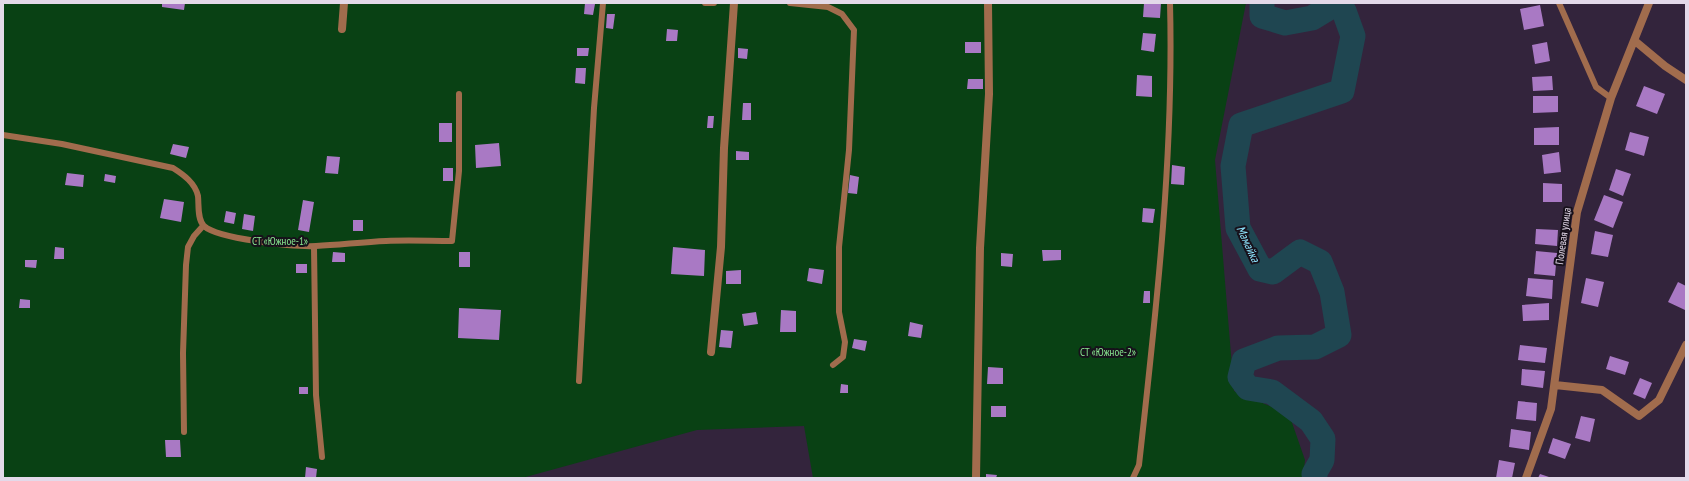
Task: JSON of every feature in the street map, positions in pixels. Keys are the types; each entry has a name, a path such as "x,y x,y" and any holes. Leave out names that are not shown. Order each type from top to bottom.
{"street":[{"path":"342,29 344,3"},
{"path":"712,352 721,247 724,148 734,3"},
{"path":"976,478 980,248 989,94 988,3"},
{"name":"Полевая улица","path":"1526,478 1551,409 1577,212 1611,98 1649,3"},
{"path":"1635,41 1665,66 1686,80"},
{"path":"1555,385 1602,390 1639,416 1659,400 1686,346"}],"lane":[{"path":"579,381 594,108 603,3"},
{"path":"705,3 714,3"},
{"path":"790,3 828,7 842,14 854,30 849,150 839,247 839,312 845,342 842,357 833,365"},
{"path":"1134,478 1140,458 1162,230 1170,115 1170,3"},
{"path":"1559,3 1596,87 1611,98"},
{"path":"3,134 62,144 173,168 184,175 193,184 198,195 203,226 216,232 246,240 314,247 386,241 452,240 459,170 459,94"},
{"path":"184,432 183,354 186,265 188,248 194,236 203,226"},
{"path":"314,247 316,395 322,457"}],"green space":[{"name":"СТ «Южное-1»","path":"3,3 1246,3 1215,160 1234,391 1289,414 1305,460 1303,478 813,478 804,426 697,430 522,478 3,478"}],"building":[{"path":"162,3 185,3 184,10 162,7"},
{"path":"585,3 595,4 593,15 584,14"},
{"path":"1144,3 1161,3 1160,18 1143,17"},
{"path":"1540,5 1544,26 1524,30 1520,9"},
{"path":"607,14 615,14 613,29 606,28"},
{"path":"667,29 678,30 677,41 666,41"},
{"path":"1143,33 1156,34 1154,52 1141,50"},
{"path":"965,42 981,42 981,53 965,53"},
{"path":"1547,42 1550,61 1535,64 1532,45"},
{"path":"577,48 589,48 588,56 577,56"},
{"path":"738,48 748,49 747,59 738,58"},
{"path":"576,68 586,68 585,84 575,83"},
{"path":"1137,75 1152,76 1152,97 1136,96"},
{"path":"1552,76 1553,90 1533,91 1532,77"},
{"path":"968,79 983,79 983,89 967,89"},
{"path":"1644,86 1665,94 1657,114 1636,106"},
{"path":"1533,96 1558,96 1558,112 1533,113"},
{"path":"743,103 751,103 751,120 742,120"},
{"path":"708,116 714,116 713,128 707,128"},
{"path":"439,123 452,123 452,142 439,142"},
{"path":"1559,127 1559,145 1534,145 1534,128"},
{"path":"1630,132 1649,137 1644,156 1625,150"},
{"path":"499,143 501,166 476,168 475,145"},
{"path":"173,144 189,147 186,158 170,154"},
{"path":"736,151 749,152 749,160 736,160"},
{"path":"1559,152 1561,172 1544,174 1542,155"},
{"path":"327,156 340,157 338,174 325,173"},
{"path":"1172,165 1185,167 1184,185 1171,184"},
{"path":"443,168 453,168 453,181 443,181"},
{"path":"1616,169 1631,174 1623,196 1609,190"},
{"path":"67,173 84,175 83,187 65,185"},
{"path":"105,174 116,176 115,183 104,181"},
{"path":"850,175 859,177 857,194 848,193"},
{"path":"1543,183 1562,184 1562,202 1543,202"},
{"path":"1604,195 1623,202 1613,228 1594,220"},
{"path":"164,199 184,202 181,222 160,218"},
{"path":"303,200 314,202 309,232 298,230"},
{"path":"1143,208 1155,209 1153,223 1142,222"},
{"path":"226,211 236,213 234,224 224,222"},
{"path":"244,214 255,216 253,231 242,229"},
{"path":"353,220 363,220 363,231 353,231"},
{"path":"1536,229 1558,230 1557,246 1535,244"},
{"path":"1595,231 1613,235 1608,257 1591,254"},
{"path":"55,247 64,248 64,259 54,259"},
{"path":"673,247 705,250 704,276 671,274"},
{"path":"1042,250 1061,250 1061,260 1043,261"},
{"path":"1536,251 1557,253 1555,276 1534,274"},
{"path":"333,252 345,253 345,262 332,262"},
{"path":"459,252 470,252 470,267 459,267"},
{"path":"1001,253 1013,254 1012,267 1001,266"},
{"path":"25,260 37,260 36,268 25,267"},
{"path":"296,264 307,264 307,273 296,273"},
{"path":"809,268 824,270 822,284 807,281"},
{"path":"741,270 741,284 726,284 726,271"},
{"path":"1528,278 1553,280 1552,299 1526,296"},
{"path":"1586,278 1604,282 1598,307 1581,303"},
{"path":"1678,282 1686,286 1685,310 1668,302"},
{"path":"1144,291 1150,291 1150,303 1143,303"},
{"path":"20,299 30,300 30,308 19,308"},
{"path":"1549,303 1549,320 1523,321 1522,305"},
{"path":"459,308 501,310 499,340 458,338"},
{"path":"781,310 796,311 796,332 780,332"},
{"path":"756,312 758,324 744,326 742,314"},
{"path":"910,322 923,325 921,338 908,336"},
{"path":"721,330 733,331 731,348 719,347"},
{"path":"854,339 867,341 865,351 852,348"},
{"path":"1520,345 1547,348 1545,363 1518,360"},
{"path":"1610,356 1629,362 1625,375 1606,369"},
{"path":"988,367 1003,368 1003,384 987,384"},
{"path":"1522,369 1545,371 1543,388 1521,385"},
{"path":"1640,378 1652,383 1645,399 1633,394"},
{"path":"841,384 848,385 848,393 840,393"},
{"path":"299,387 308,387 308,394 299,394"},
{"path":"1518,401 1537,403 1536,421 1516,419"},
{"path":"991,406 1006,406 1006,417 991,417"},
{"path":"1581,416 1595,419 1590,442 1575,438"},
{"path":"1511,429 1531,432 1529,450 1509,447"},
{"path":"1553,438 1571,444 1565,459 1548,453"},
{"path":"165,440 180,440 181,457 166,457"},
{"path":"1499,460 1515,463 1512,478 1496,478"},
{"path":"306,467 317,469 316,478 305,478"},
{"path":"986,474 997,475 996,478 986,478"},
{"path":"1540,474 1552,478 1538,478"}],"waterway":[{"name":"Мамайка","path":"1262,3 1262,16 1285,23 1312,18 1335,4 1344,11 1353,36 1342,91 1241,125 1233,166 1238,228 1260,269 1273,272 1300,252 1320,262 1332,292 1339,335 1315,347 1278,348 1244,361 1240,377 1248,388 1272,392 1311,421 1323,439 1322,460 1314,474 1315,478"}],"park label":[{"name":"СТ «Южное-2»","path":"1108,352"}]}
